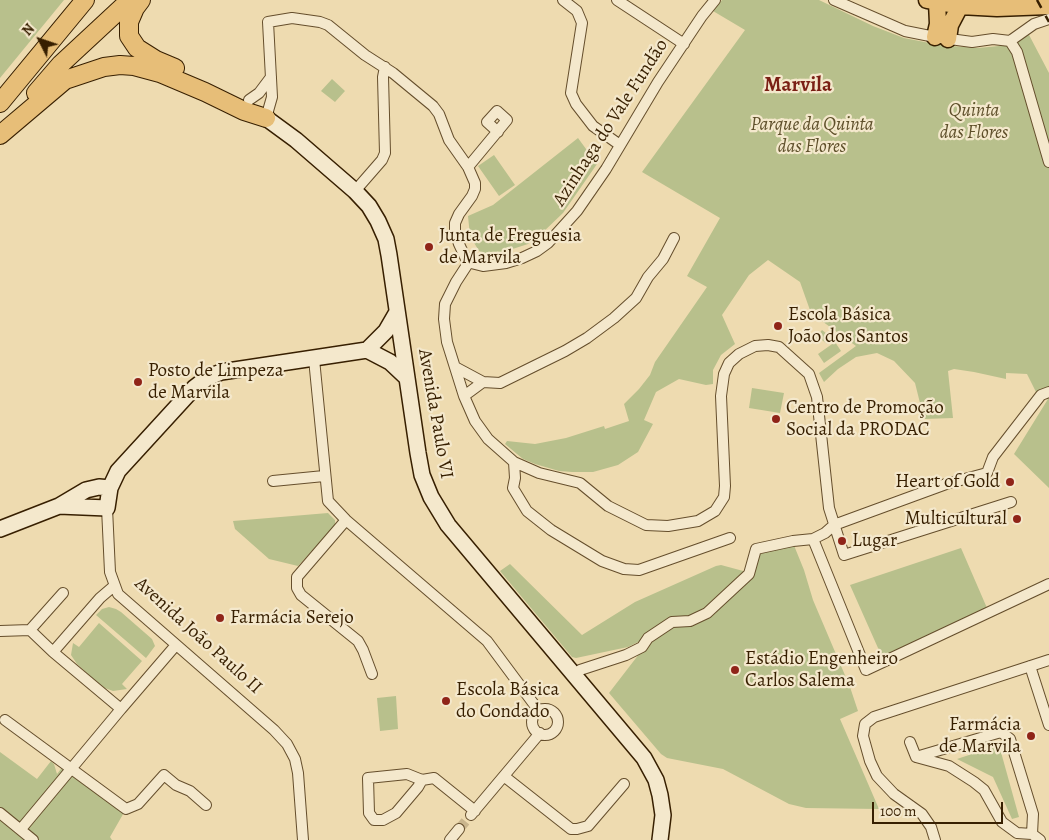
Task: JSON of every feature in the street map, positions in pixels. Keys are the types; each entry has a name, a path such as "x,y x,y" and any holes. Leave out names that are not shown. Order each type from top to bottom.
{"highway":[{"path":"0,103 85,0"},
{"path":"0,135 61,64 130,0"},
{"path":"141,0 128,22 129,36 137,48 156,60 249,100 266,118"},
{"path":"0,135 65,80 104,67 120,65 134,66 160,73 244,111 266,118"}],"main road":[{"path":"941,38 932,1 960,6 1005,9 1049,6"},
{"path":"941,38 950,26 960,6"},
{"name":"Avenida Paulo VI","path":"266,118 296,140 355,191 374,214 386,239 414,430 422,475 431,497 442,517 644,758 659,790 662,805 663,820 660,840"},
{"path":"397,312 386,331 367,350 390,362 407,378"},
{"name":"Avenida João Paulo II","path":"107,508 110,488 115,475 194,388 207,378 221,372 367,350"},
{"path":"0,529 59,506 86,490 99,487 110,488"},
{"path":"59,506 107,508"}],"street":[{"path":"563,0 577,11 582,22 571,93 593,126 620,145"},
{"path":"617,0 684,44"},
{"name":"Azinhaga do Vale Fundão","path":"469,262 484,266 506,263 528,256 548,243 577,212 606,170 658,82 715,0"},
{"path":"834,0 905,31 972,42 993,39 1010,41 1034,24 1049,20"},
{"path":"266,118 272,97 268,22 292,18 324,23 365,55 411,86 439,114 449,140 468,167 474,180 475,188 470,200 459,214 455,227 459,244 469,262 445,304 444,320 447,342 464,396 475,421 488,439 514,462 539,473 580,482 608,506 646,525 668,526 698,521 715,511 724,497 721,396 724,374 728,363 739,354 755,346 768,345 779,347 809,374 817,397 829,508 844,554 1011,502"},
{"path":"1010,41 1017,52 1049,162"},
{"path":"355,191 386,153 383,78 385,67"},
{"path":"249,100 259,93 271,77"},
{"path":"468,167 498,132"},
{"path":"455,367 483,382 500,383 573,347 614,318 636,298 648,277 663,259 674,238"},
{"path":"314,358 324,476 328,501 346,520 487,642 539,711"},
{"path":"464,396 483,382"},
{"path":"575,675 580,670 626,655 642,647 648,638 672,622 690,621 707,613 749,574 756,549 812,539 825,533 834,525 946,484 987,473 994,457 1041,395 1049,392"},
{"path":"514,462 515,478 513,488 527,511 559,536 602,561 624,569 639,570 730,538"},
{"path":"272,481 324,476"},
{"name":"Avenida João Paulo II","path":"107,508 110,568 114,586 122,598 274,730 287,744 297,766 303,840"},
{"path":"346,520 297,576 297,588 301,595 358,641 364,650 372,674"},
{"path":"812,539 866,670 1049,584"},
{"path":"53,652 100,598 114,586"},
{"path":"30,630 63,593"},
{"path":"0,631 30,630 53,652 121,709"},
{"path":"20,830 176,645"},
{"path":"935,840 931,827 922,814 894,794 877,776 870,761 863,736 865,724 874,716 1049,660"},
{"path":"1030,666 1049,725"},
{"path":"543,709 551,711 557,718 558,723 553,732 540,734 534,729 533,719 543,709"},
{"path":"5,720 126,809 138,804 164,776 176,785 190,791 206,805"},
{"path":"1001,732 1010,740 1033,814 1036,837 1017,833 1002,822 984,790 974,782 949,766 916,757 1001,732"},
{"path":"422,780 396,814 382,820 374,820 369,813 368,778 407,774 422,780 434,778 472,813 540,734"},
{"path":"910,742 916,757"},
{"path":"504,777 570,829 577,830 588,826 624,784"},
{"path":"0,813 33,840"},
{"path":"450,840 459,830"}],"green space":[{"path":"0,0 64,0 0,78"},
{"path":"722,0 819,0 873,26 904,38 940,45 978,48 999,46 1028,33 1049,73 1049,388 1036,392 1027,374 1006,373 1006,379 954,369 948,371 953,418 924,419 915,383 894,361 877,353 856,357 838,369 824,382 819,373 856,346 811,313 800,282 768,260 749,275 722,315 735,344 721,355 713,370 713,384 706,385 679,379 656,392 644,420 653,424 638,452 618,465 593,472 572,472 559,471 523,459 505,444 507,441 535,444 566,438 604,426 605,429 629,421 624,404 650,375 655,362 707,287 687,276 720,218 642,172 745,30 713,11"},
{"path":"332,79 345,91 335,102 321,91"},
{"path":"578,138 597,164 563,213 528,244 491,256 479,251 470,236 468,216 493,205"},
{"path":"494,155 515,185 499,196 478,166"},
{"path":"822,330 830,340 827,344 822,340 820,343 815,339"},
{"path":"835,342 841,351 824,363 818,354"},
{"path":"752,388 784,393 780,413 749,408"},
{"path":"1049,399 1049,488 1014,454"},
{"path":"328,513 335,520 335,526 298,566 269,559 235,529 233,521"},
{"name":"Estádio Engenheiro Carlos Salema","path":"793,543 813,600 850,687 858,711 840,719 879,809 806,808 789,804 723,769 667,758 661,754 609,693 646,645 674,623 691,624 749,577 757,552"},
{"path":"961,548 987,608 882,657 850,585"},
{"path":"510,564 582,635 635,602 716,566 721,565 747,572 706,609 628,647 576,658 572,657 500,571"},
{"path":"109,607 121,612 152,639 155,646 146,658 96,615 102,609"},
{"path":"99,623 142,661 122,684 127,689 113,691 102,687 77,664 71,655 73,643 79,647"},
{"path":"396,696 398,729 380,731 377,698"},
{"path":"999,745 1019,817 1012,819 993,777 957,759"},
{"path":"0,752 37,779 51,761 57,774 64,765 126,809 110,837 112,840 0,840"}],"tunnel":[{"path":"459,829 470,816"}],"railway":[{"path":"1037,0 1049,22"}],"place":[{"name":"Junta de Freguesia de Marvila","path":"429,247"},
{"name":"Escola Básica João dos Santos","path":"778,326"},
{"name":"Posto de Limpeza de Marvila","path":"138,382"},
{"name":"Centro de Promoção Social da PRODAC","path":"776,419"},
{"name":"Heart of Gold","path":"1010,482"},
{"name":"Multicultural","path":"1017,519"},
{"name":"Lugar","path":"842,541"},
{"name":"Farmácia Serejo","path":"220,618"},
{"name":"Estádio Engenheiro Carlos Salema","path":"735,670"},
{"name":"Escola Básica do Condado","path":"446,701"},
{"name":"Farmácia de Marvila","path":"1031,736"}],"district":[{"name":"Marvila","path":"798,86"}],"park label":[{"name":"Quinta das Flores","path":"974,122"},
{"name":"Parque da Quinta das Flores","path":"812,136"}]}
